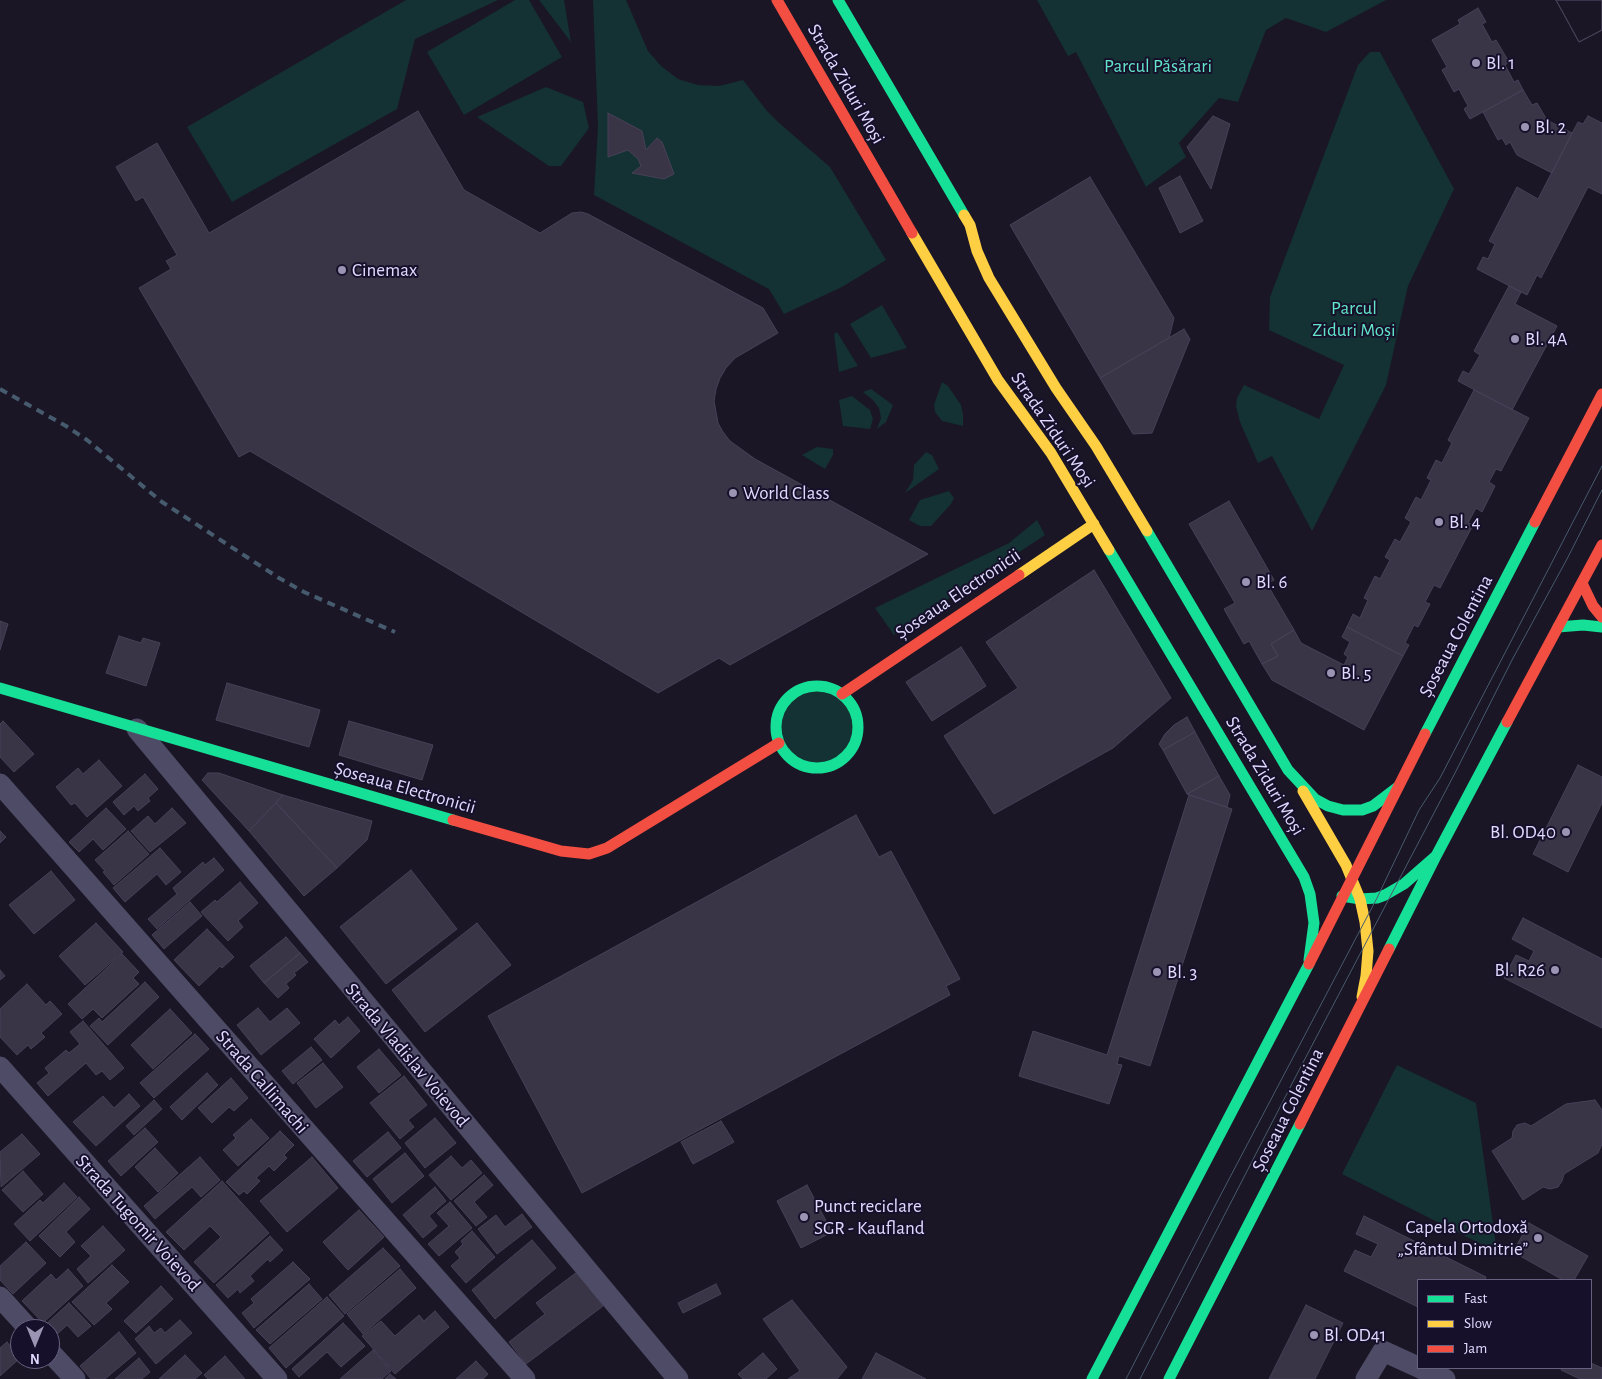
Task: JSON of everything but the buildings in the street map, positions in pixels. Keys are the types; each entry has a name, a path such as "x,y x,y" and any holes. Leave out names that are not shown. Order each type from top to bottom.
{"main road":[{"name":"Strada Ziduri Moși","path":"777,0 998,380 1047,447 1304,877"},
{"name":"Strada Ziduri Moși","path":"838,0 970,224 977,251 989,278 1056,388 1096,446 1279,758 1298,783 1352,877 1360,899 1367,936 1368,962 1358,1011"},
{"name":"Șoseaua Colentina","path":"1092,1379 1308,966 1339,895 1352,877 1602,394"},
{"name":"Șoseaua Electronicii","path":"842,694 1094,524"},
{"name":"Șoseaua Colentina","path":"1169,1379 1436,856 1602,545"},
{"path":"1582,583 1602,617"},
{"path":"1558,627 1584,625 1602,627"},
{"path":"818,686 835,690 842,694 854,709 858,726 857,739 851,751 841,760 829,766 816,768 803,765 791,759 779,743 776,727 778,715 786,701 793,694 804,688 818,686"},
{"name":"Șoseaua Electronicii","path":"0,688 561,851 579,854 598,852 607,848 779,743"},
{"name":"Strada Ziduri Moși","path":"1298,783 1315,799 1328,806 1352,811 1373,806 1398,787"},
{"name":"Șoseaua Colentina","path":"1339,895 1360,899 1377,898 1394,891 1436,856"},
{"name":"Șoseaua Colentina","path":"1304,877 1310,894 1314,923 1308,966"},
{"path":"1304,877 1321,888"}],"street":[{"name":"Strada Vladislav Voievod","path":"137,729 673,1377"},
{"name":"Strada Callimachi","path":"0,784 525,1379"},
{"name":"Strada Tugomir Voievod","path":"0,1067 277,1379"},
{"path":"0,1297 20,1319"},
{"path":"1366,1379 1383,1351 1417,1366"},
{"path":"60,1363 75,1379"},
{"path":"1423,1369 1445,1379"}],"green space":[{"path":"406,0 498,0 415,39 397,109 232,202 187,127"},
{"path":"515,0 529,0 562,57 464,115 427,52"},
{"path":"539,0 564,0 571,42"},
{"path":"593,0 626,0 648,51 661,66 678,79 698,85 719,86 743,80 778,122 830,167 886,260 842,287 784,314 769,289 594,195 598,126"},
{"name":"Parcul Păsărari","path":"1037,0 1386,0 1326,32 1286,18 1266,30 1238,102 1219,98 1179,143 1186,157 1146,187 1076,52 1068,56"},
{"name":"Parcul Ziduri Moși","path":"1370,52 1380,52 1454,189 1408,286 1386,385 1312,531 1272,456 1258,463 1240,422 1236,406 1237,398 1244,385 1319,419 1344,365 1269,330 1270,297 1358,65"},
{"path":"546,87 583,102 589,128 561,166 549,166 477,117"},
{"path":"882,305 907,348 871,358 850,324"},
{"path":"837,332 858,366 839,372 834,334"},
{"path":"942,382 948,386 961,405 963,426 942,421 935,412 934,405"},
{"path":"871,389 893,405 886,422 877,429 881,418 879,408 863,392"},
{"path":"852,396 870,410 873,419 870,429 843,426 839,400"},
{"path":"817,447 833,449 833,455 825,469 802,455"},
{"path":"926,452 932,455 939,469 905,493 913,480 914,465"},
{"path":"949,491 954,498 951,504 931,526 920,526 909,520 920,500"},
{"path":"1037,520 1045,535 894,635 875,608 1009,543"},
{"path":"817,686 833,689 846,698 855,711 858,727 855,743 846,756 833,765 817,768 801,765 788,756 779,743 776,727 779,711 788,698 801,689"},
{"path":"1397,1065 1476,1103 1497,1252 1342,1174"}],"tram line":[{"path":"1126,1379 1377,898 1419,810 1440,778 1602,466"},
{"path":"1140,1379 1602,490"}],"railway":[{"path":"0,389 87,440 162,502 279,578 304,592 395,632"}],"traffic: fast":[{"path":"838,0 964,215"},
{"path":"1425,734 1535,522"},
{"path":"1147,531 1288,770 1315,799 1328,806 1343,810 1362,810 1373,806 1398,787"},
{"path":"1109,550 1304,877 1310,894 1314,923 1309,960"},
{"path":"1558,627 1583,625 1602,627"},
{"path":"817,686 833,689 846,698 855,711 858,727 855,743 846,756 833,765 817,768 801,765 788,756 779,743 776,727 779,711 788,698 801,689 817,686"},
{"path":"0,688 453,820"},
{"path":"1389,949 1507,722"},
{"path":"1342,896 1360,899 1377,898 1385,895 1404,884 1436,856"},
{"path":"1092,1379 1309,964"},
{"path":"1169,1379 1300,1124"}],"traffic: slow":[{"path":"964,215 970,225 977,251 989,278 1056,388 1096,446 1147,531"},
{"path":"912,233 998,380 1051,453 1109,550"},
{"path":"1019,575 1094,524"},
{"path":"1303,791 1346,865 1360,899 1368,951 1362,997"}],"traffic: jam":[{"path":"777,0 912,233"},
{"path":"1535,522 1602,394"},
{"path":"1507,722 1602,545"},
{"path":"842,694 1019,575"},
{"path":"1582,583 1593,606 1602,617"},
{"path":"1309,964 1425,734"},
{"path":"453,820 561,851 589,854 607,848 779,743"},
{"path":"1300,1124 1389,949"}],"place":[{"name":"Bl. 1","path":"1476,63"},
{"name":"Bl. 2","path":"1525,127"},
{"name":"Cinemax","path":"342,270"},
{"name":"Bl. 4A","path":"1515,339"},
{"name":"World Class","path":"733,493"},
{"name":"Bl. 4","path":"1439,522"},
{"name":"Bl. 6","path":"1246,582"},
{"name":"Bl. 5","path":"1331,673"},
{"name":"Bl. OD40","path":"1566,832"},
{"name":"Bl. R26","path":"1555,970"},
{"name":"Bl. 3","path":"1157,972"},
{"name":"Punct reciclare SGR - Kaufland","path":"804,1217"},
{"name":"Capela Ortodoxă „Sfântul Dimitrie”","path":"1538,1238"},
{"name":"Bl. OD41","path":"1314,1335"}]}
